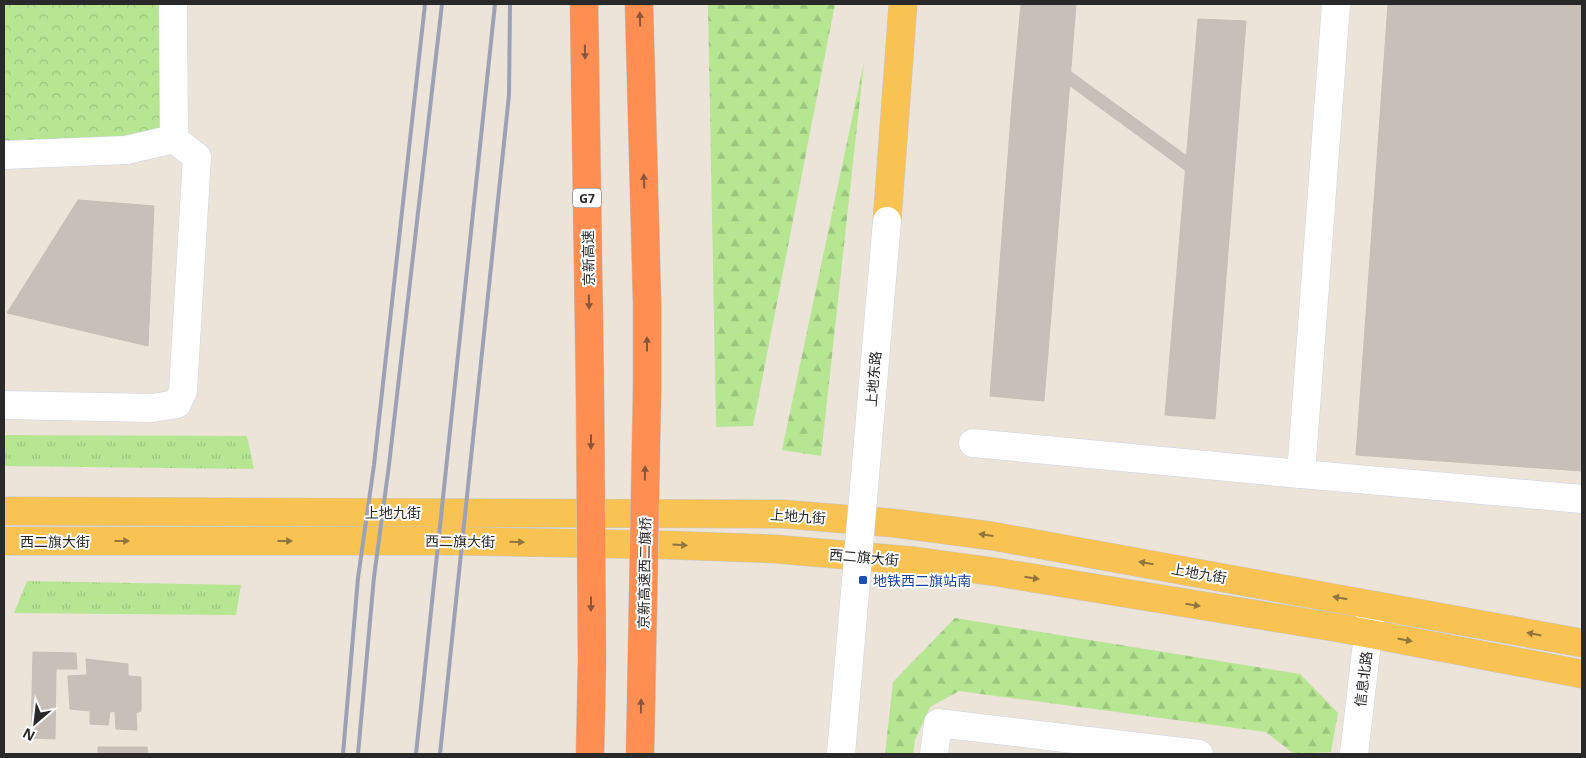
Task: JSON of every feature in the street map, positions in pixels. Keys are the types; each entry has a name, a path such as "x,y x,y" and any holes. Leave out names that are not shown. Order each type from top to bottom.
{"highway":[{"name":"京新高速","path":"584,4 590,393 592,661 590,754"},
{"name":"京新高速西二旗桥","path":"639,4 647,302 640,754"}],"main road":[{"name":"上地东路","path":"887,221 903,4"},
{"name":"上地九街","path":"4,511 783,514 893,523 992,536 1372,603 1582,643"},
{"name":"西二旗大街","path":"4,541 456,540 775,549 915,561 1368,634"},
{"path":"1368,634 1582,674"}],"street":[{"path":"174,4 174,139"},
{"path":"1301,474 1336,4"},
{"path":"4,155 126,150 174,139 197,156 182,391 177,404 152,408 4,405"},
{"name":"上地东路","path":"841,754 887,221"},
{"path":"973,443 1582,499"},
{"name":"信息北路","path":"1354,754 1372,603"},
{"path":"934,754 938,723 1199,754"}],"green space":[{"path":"4,4 173,4 174,139 4,155"},
{"path":"708,4 835,4 753,426 716,427"},
{"path":"864,62 821,456 782,450"},
{"path":"4,435 247,436 254,469 4,466"},
{"path":"27,581 241,585 236,615 14,613"},
{"path":"955,618 1300,674 1338,713 1331,752 1294,754 1266,732 959,691 930,707 915,740 913,754 885,754 893,682"}],"building":[{"path":"1021,4 1076,4 1068,105 1012,103"},
{"path":"1388,4 1582,4 1582,471 1356,455"},
{"path":"1198,19 1246,21 1215,419 1165,415"},
{"path":"1070,71 1187,156 1185,170 1069,85"},
{"path":"1012,103 1068,105 1044,401 990,396"},
{"path":"78,200 154,206 148,346 7,313"},
{"path":"33,652 76,653 77,669 56,669 55,739 31,738"},
{"path":"86,659 128,664 128,676 141,677 141,711 136,713 137,730 116,729 115,711 110,712 108,725 90,724 90,711 70,709 68,676 87,675"},
{"path":"98,747 147,747 148,754 98,754"}],"railway":[{"path":"343,754 358,578 374,465 425,4"},
{"path":"358,754 374,577 389,465 442,4"},
{"path":"416,754 495,4"},
{"path":"440,754 509,95 510,4"}],"place":[{"name":"地铁西二旗站南","path":"863,580"}]}
